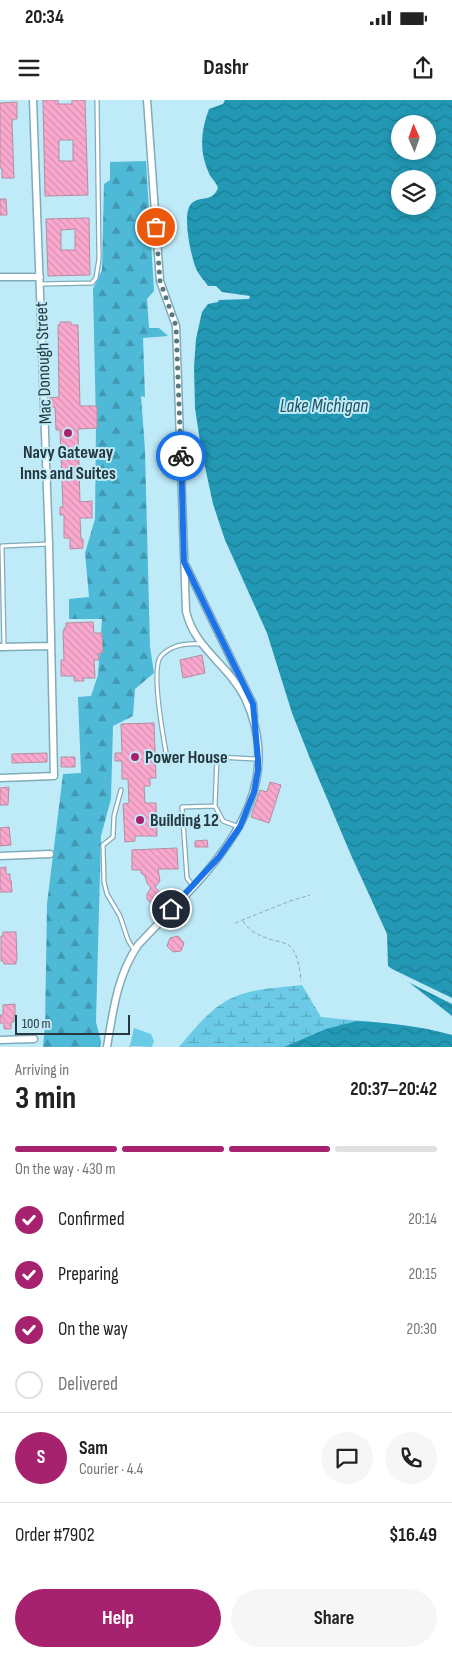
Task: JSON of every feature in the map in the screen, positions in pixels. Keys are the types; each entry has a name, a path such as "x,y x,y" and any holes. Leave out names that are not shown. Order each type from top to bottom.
{"street":[{"name":"Mac Donough Street","path":"0,778 54,776 49,544 33,100"},
{"path":"147,100 160,281 176,326 186,611 193,633 236,683 244,698 255,730"},
{"path":"0,277 40,277"},
{"path":"107,1047 117,992 123,971 134,950 219,857 240,827 254,792 258,770 253,704 184,562"},
{"path":"2,647 50,646"},
{"path":"0,856 50,854"},
{"path":"0,1040 34,1039"}],"lane":[{"path":"40,284 92,283 96,278 99,259 97,100"},
{"path":"2,647 2,546 49,544"},
{"path":"167,758 159,718 157,664 161,656 173,648 188,643 201,644"},
{"path":"240,827 223,821 215,806 217,757 258,759"},
{"path":"121,790 114,816 114,837 103,845 104,882 107,894 120,916 128,940 134,950"},
{"path":"193,886 187,878 182,807 215,806"}],"path":[{"path":"235,923 310,895"},
{"path":"242,921 247,928 292,948 298,963 301,981"}],"green space":[{"path":"146,161 154,291 147,299 149,328 159,328 168,336 143,338 145,397 141,396 145,450 150,647 154,673 135,689 133,716 113,726 111,799 101,836 96,1022 101,1041 100,1047 43,1047 47,904 63,774 81,773 78,697 91,696 98,675 102,619 69,619 69,599 89,597 85,553 95,519 96,424 93,289 102,270 104,184 110,180 110,162"},
{"path":"302,985 321,1017 403,1025 436,1031 452,1035 452,1047 179,1047 206,1016 226,1001 253,991"},
{"path":"134,1028 151,1034 154,1041 152,1047 130,1046"}],"water":[{"name":"Lake Michigan","path":"225,100 452,100 452,1016 388,966 387,934 309,756 292,713 267,633 225,540 213,504 195,408 194,367 196,339 202,312 208,304 218,302 219,300 249,299 250,296 222,292 216,286 208,286 197,271 189,243 187,215 189,208 192,203 199,199 213,196 218,188 205,163 202,148 204,125 209,109 223,104"},
{"path":"357,1021 405,1025 452,1035 452,1047 284,1047 326,1029"}],"pier":[{"path":"388,967 452,998 452,1004 398,977"}],"building":[{"path":"43,100 58,100 58,104 72,104 72,100 85,100 88,195 45,196","holes":["59,140 73,140 73,161 59,161"]},
{"path":"17,102 17,119 13,119 12,123 14,178 2,178 2,168 0,168 0,103"},
{"path":"0,199 6,199 7,215 0,215"},
{"path":"89,218 90,275 48,276 46,219","holes":["75,229 75,250 61,250 61,230"]},
{"name":"Navy Gateway Inns and Suites","path":"60,322 71,322 71,325 78,325 80,406 97,406 97,428 78,429 80,502 92,501 92,518 80,518 83,548 70,549 70,538 64,538 64,515 60,515 60,507 63,507 60,430 56,430 55,407 49,407 49,398 59,397 58,325 60,325"},
{"path":"93,622 94,633 102,633 103,653 98,653 99,660 94,660 95,678 83,678 84,681 74,681 74,676 61,676 61,660 64,660 63,631 66,628 66,623"},
{"path":"202,655 205,673 183,678 180,660"},
{"path":"154,723 156,778 150,778 150,786 144,786 145,803 156,803 157,836 135,836 135,841 125,842 123,804 129,803 128,779 122,779 122,761 115,761 115,753 122,753 121,724"},
{"path":"47,753 47,762 12,763 12,754"},
{"path":"61,757 75,757 75,767 61,767"},
{"path":"270,782 281,785 269,823 251,817 260,790 267,792"},
{"path":"9,787 8,805 0,805 0,788"},
{"path":"9,827 11,845 0,846 0,828"},
{"path":"207,840 208,847 195,847 195,841"},
{"path":"177,848 178,869 158,869 160,881 155,887 160,892 160,897 157,902 150,902 147,899 147,894 151,888 145,876 141,873 141,870 132,870 132,850"},
{"path":"6,867 6,874 10,874 12,892 0,892 0,868"},
{"path":"3,932 16,932 16,964 4,964 1,961 1,936 3,936"},
{"path":"178,936 184,943 181,951 173,952 167,946 170,938"},
{"path":"15,1004 14,1022 11,1022 11,1029 4,1029 4,1023 0,1023 0,1015 3,1015 3,1005"}],"way so far":[{"path":"156,227 160,281 176,326 181,456"}],"place":[{"name":"Navy Gateway Inns and Suites","path":"68,433"},
{"name":"Power House","path":"135,757"},
{"name":"Building 12","path":"140,820"}],"route":[{"path":"171,909 219,857 240,827 254,792 258,770 253,704 184,562 181,456"}]}
